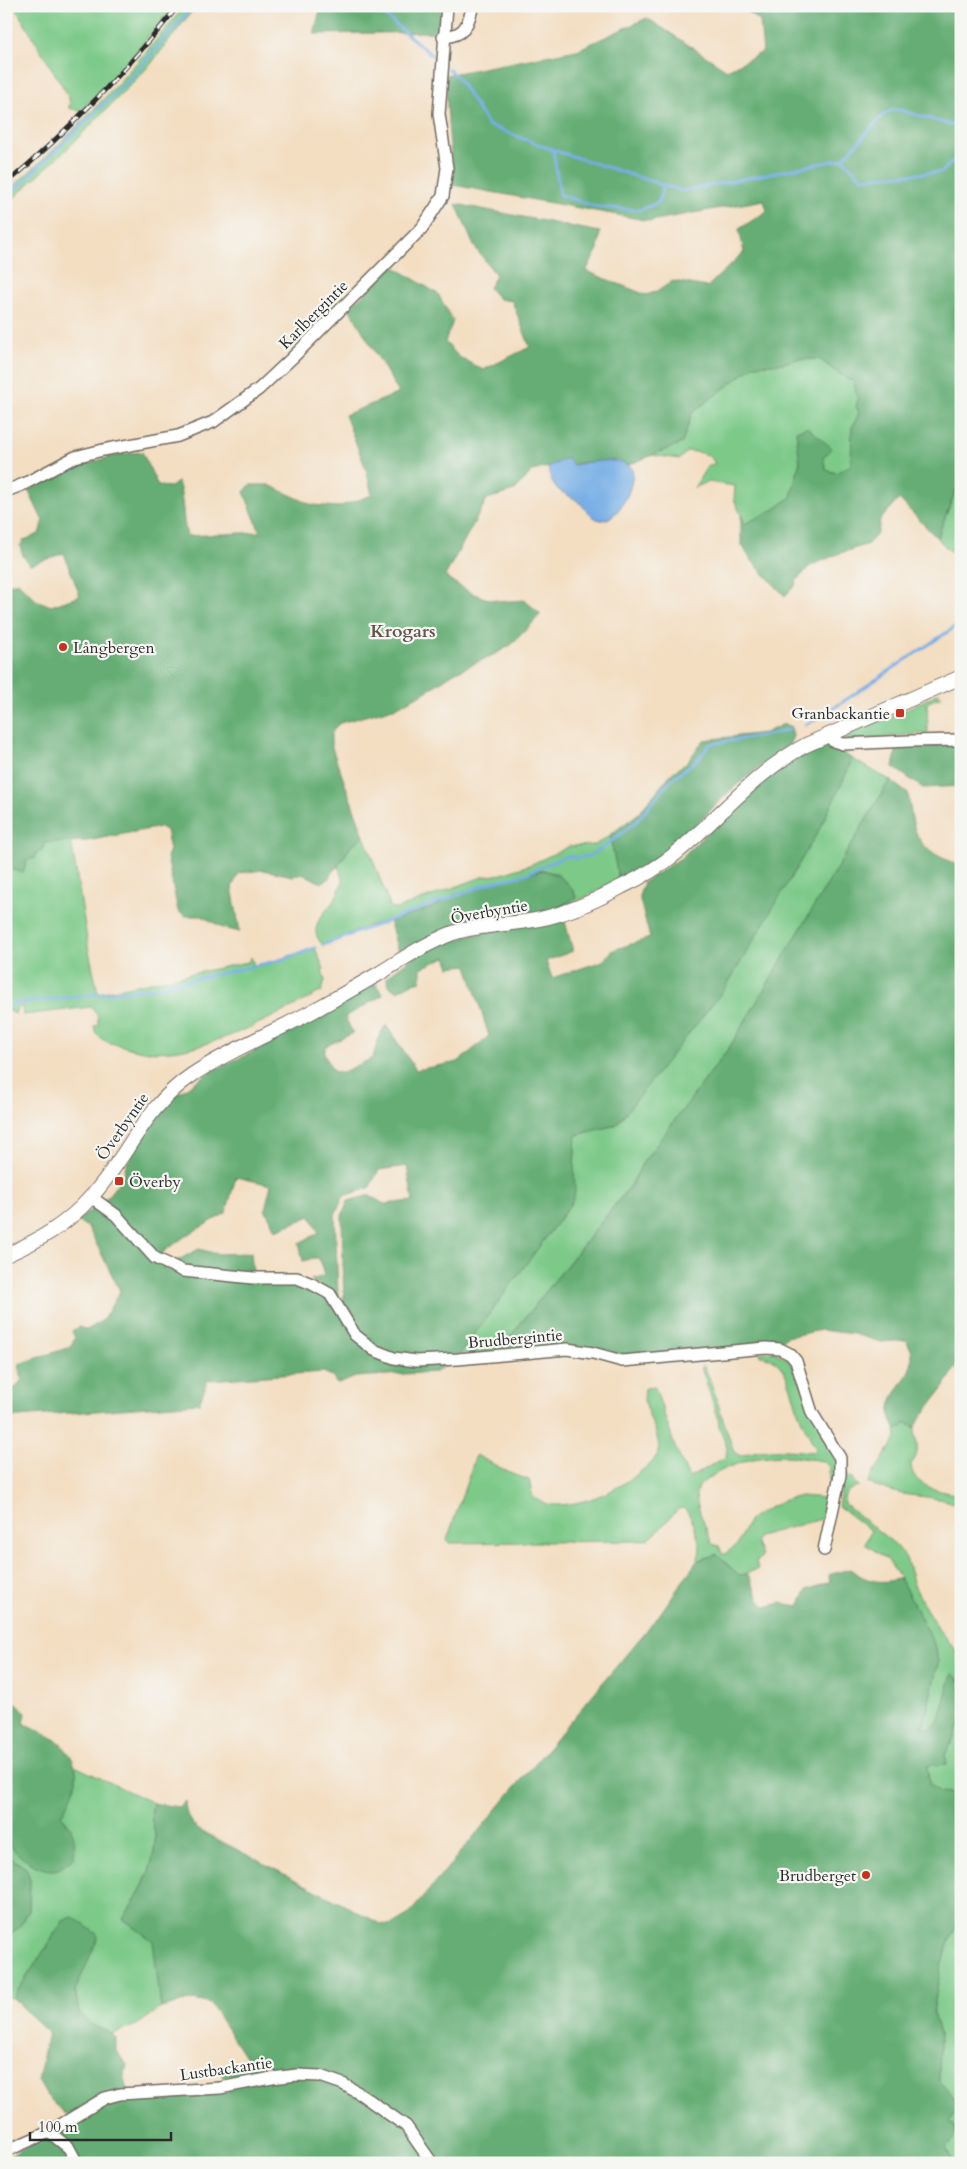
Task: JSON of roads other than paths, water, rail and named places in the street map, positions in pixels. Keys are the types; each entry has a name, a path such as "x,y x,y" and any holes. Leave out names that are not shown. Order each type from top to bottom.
{"street":[{"name":"Karlbergintie","path":"6,491 24,484 74,457 178,436 213,422 265,382 422,228 443,196 446,168 439,114 443,37 447,6"},
{"path":"443,37 456,36 463,32 473,6"},
{"name":"Överbyntie","path":"6,1255 59,1228 91,1197 157,1105 177,1086 204,1067 282,1028 444,937 472,928 556,915 584,905 622,887 674,854 747,786 782,758 830,734 961,676"},
{"path":"830,734 833,741 842,744 909,740 961,740"},
{"name":"Brudbergintie","path":"91,1197 116,1215 155,1258 183,1271 253,1278 297,1278 312,1284 330,1294 355,1334 374,1350 394,1358 416,1361 458,1360 566,1349 622,1360 766,1348 780,1349 790,1354 796,1362 812,1413 840,1458 840,1474 824,1550"},
{"name":"Lustbackantie","path":"6,2151 49,2132 105,2098 120,2094 220,2088 297,2075 320,2076 344,2084 362,2094 406,2126 432,2163"},
{"path":"49,2132 69,2148 77,2163"}],"water":[{"path":"567,458 573,465 595,461 612,461 626,464 632,468 633,475 629,492 614,515 608,519 598,519 592,516 577,501 556,488 548,467"}],"waterway":[{"path":"6,198 129,80 193,6"},
{"path":"378,6 380,11 435,58"},
{"path":"448,69 457,77 488,125 553,150 682,191 843,159 862,178 942,172 955,159 961,128 900,110 892,110 883,115 843,159"},
{"path":"553,150 560,195 597,207 640,210 659,202 663,186"},
{"path":"805,725 817,719 961,623"},
{"path":"323,945 493,882 521,876 566,856 577,858 588,856 598,851 636,822 670,781 699,758 710,744 773,734 790,729"},
{"path":"11,1004 155,988 281,960 315,948"}],"railway":[{"path":"6,184 52,143 96,99 138,54 178,6"}],"place":[{"name":"Långbergen","path":"63,647"},
{"name":"Granbackantie","path":"900,713"},
{"name":"Överby","path":"119,1181"},
{"name":"Brudberget","path":"866,1875"}],"district":[{"name":"Krogars","path":"403,631"}]}
